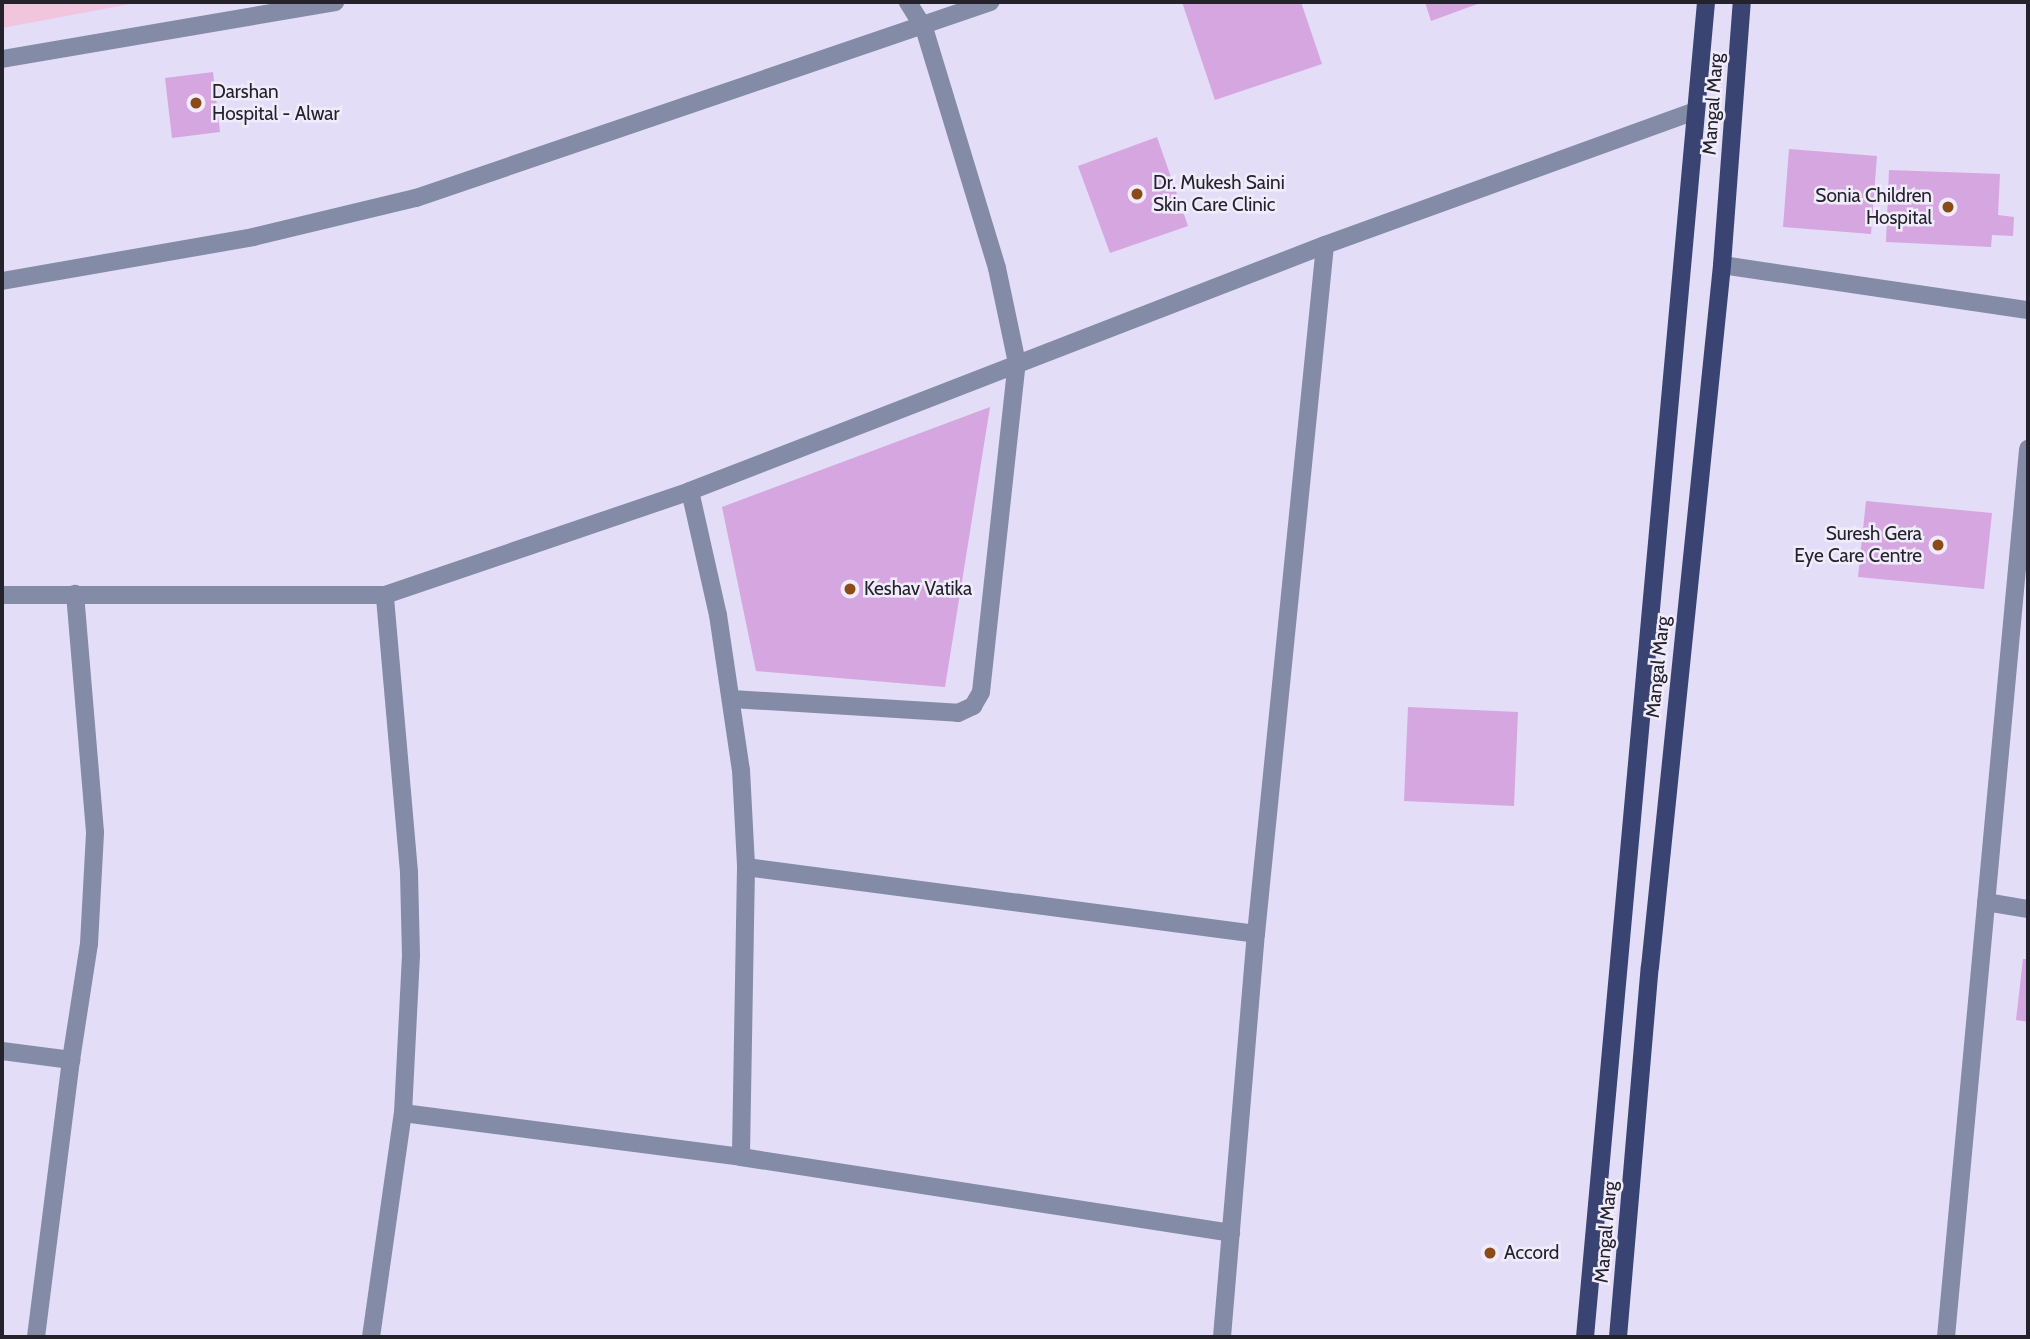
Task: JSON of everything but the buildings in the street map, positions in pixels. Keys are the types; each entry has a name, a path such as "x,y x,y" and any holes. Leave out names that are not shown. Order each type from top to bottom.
{"main road":[{"name":"Mangal Marg","path":"1587,1337 1706,2"},
{"name":"Mangal Marg","path":"1618,1337 1650,967 1722,265 1742,2"}],"street":[{"path":"2,59 335,2"},
{"path":"732,699 958,713 973,706 981,692 1017,363 997,268 924,28 908,2"},
{"path":"2,281 253,237 416,198 924,28 990,2"},
{"path":"2,595 385,594 690,491 1325,245 1696,111"},
{"path":"1223,1337 1256,934 1325,245"},
{"path":"1722,265 2028,310"},
{"path":"1946,1337 2028,449"},
{"path":"690,491 732,699 746,867 741,1157"},
{"path":"36,1337 71,1060 89,944 96,832 75,594"},
{"path":"371,1337 403,1113 411,906 385,594"},
{"path":"746,867 1256,934"},
{"path":"1986,902 2028,909"},
{"path":"2,1051 71,1060"},
{"path":"403,1113 741,1157 1231,1233"}],"shaded area":[{"path":"2,2 141,2 2,28"}],"place":[{"name":"Darshan Hospital - Alwar","path":"196,103"},
{"name":"Dr. Mukesh Saini Skin Care Clinic","path":"1137,194"},
{"name":"Sonia Children Hospital","path":"1948,207"},
{"name":"Suresh Gera Eye Care Centre","path":"1938,545"},
{"name":"Keshav Vatika","path":"850,589"},
{"name":"Accord","path":"1490,1253"}]}
